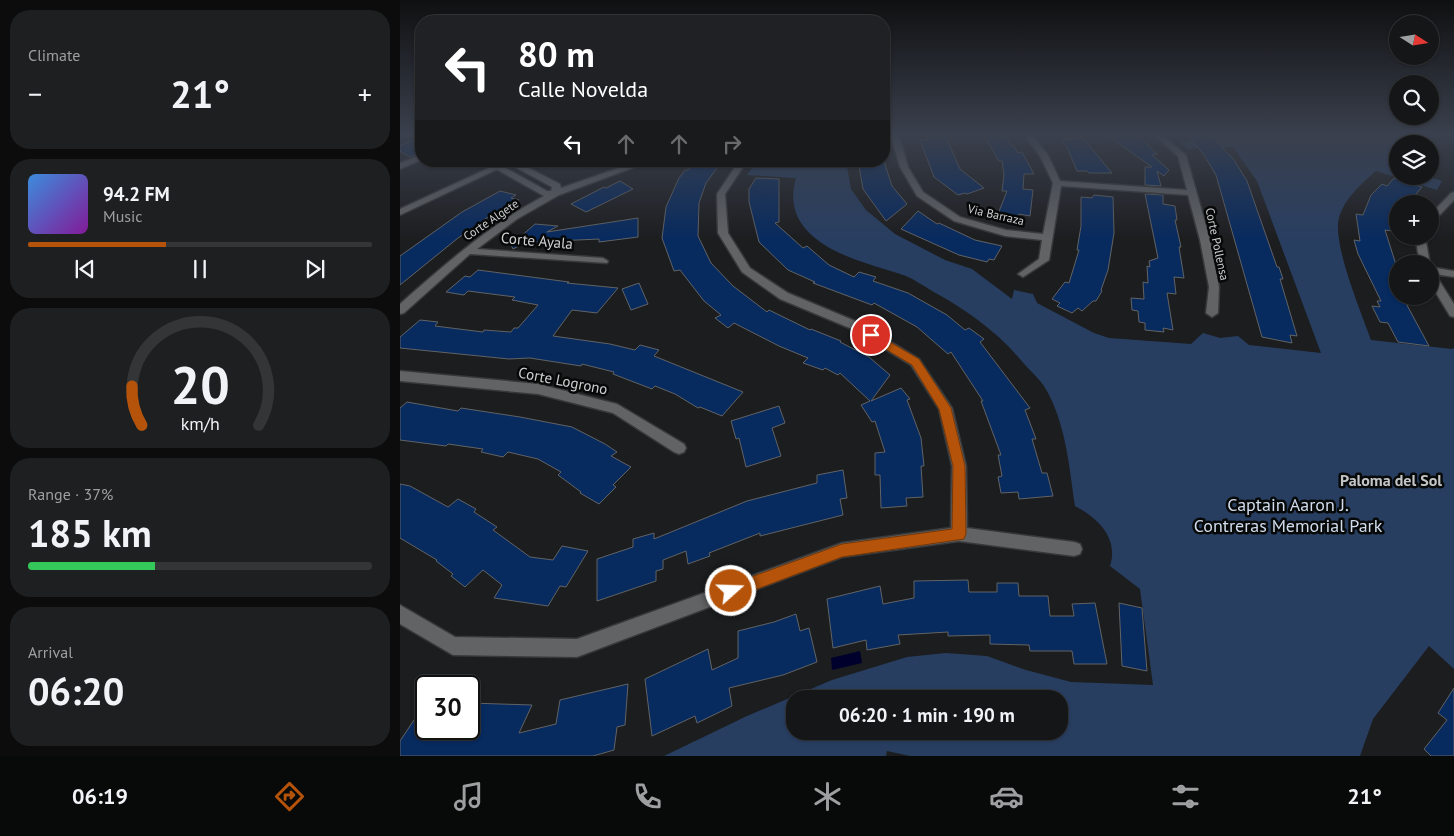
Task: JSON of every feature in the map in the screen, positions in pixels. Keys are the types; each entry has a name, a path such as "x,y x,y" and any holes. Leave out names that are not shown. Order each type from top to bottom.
{"street":[{"path":"400,212 490,170"},
{"path":"503,170 545,193 555,194 557,186 527,170"},
{"name":"Corte Algete","path":"400,310 468,251 514,217 555,194 618,170"},
{"path":"737,170 721,194 723,233 746,270 784,296 856,326 916,362 945,408 959,466 959,534"},
{"name":"Via Barraza","path":"906,170 920,194 957,219 1005,233 1049,238"},
{"path":"1023,274 1044,260 1057,183 1051,170"},
{"name":"Corte Pollensa","path":"1186,170 1205,240 1214,287 1212,313"},
{"path":"1057,183 1193,193"},
{"path":"1439,211 1454,195"},
{"name":"Corte Ayala","path":"468,251 604,261"},
{"path":"1439,272 1454,274"},
{"path":"1439,289 1454,313"},
{"name":"Corte Logrono","path":"400,376 538,389 617,408 679,448"},
{"path":"400,614 453,646 577,648 842,550 959,534 1074,548"}],"green space":[{"name":"Captain Aaron J. Contreras Memorial Park","path":"750,170 848,170 851,189 866,210 895,234 945,260 972,269 1012,299 1014,290 1033,294 1037,303 1094,333 1109,338 1191,344 1203,333 1220,338 1238,336 1249,345 1321,353 1257,181 1249,170 1389,170 1389,175 1376,171 1359,186 1345,204 1339,218 1338,230 1344,261 1371,340 1454,348 1454,669 1429,646 1373,719 1360,756 910,756 887,751 886,756 664,756 786,699 786,740 1068,740 1068,690 808,690 832,680 907,657 946,653 987,656 1026,670 1071,682 1153,685 1140,589 1110,566 1112,546 1109,538 1099,523 1075,506 1062,429 1042,383 1005,343 959,307 909,278 847,256 815,238 808,232 795,211 793,195 796,178 747,175"},
{"name":"Captain Aaron J. Contreras Memorial Park","path":"1439,180 1442,181 1437,190 1421,185 1439,185"}],"shaded area":[{"path":"860,651 862,663 832,670 831,658"}],"building":[{"path":"685,170 715,170 706,183 699,203 698,236 711,263 733,286 767,312 769,310 810,330 841,341 869,357 890,375 871,401 901,388 910,399 907,400 921,438 924,466 921,466 923,497 906,498 907,506 881,508 880,475 875,475 875,453 885,452 875,421 872,422 861,405 870,401 840,373 838,375 825,368 823,370 803,363 808,358 779,346 734,323 728,328 715,318 721,315 704,301 680,270 674,271 662,238 666,207 679,178"},
{"path":"860,170 887,170 892,186 907,204 886,221 863,189"},
{"path":"931,170 962,170 984,188 958,195 934,177"},
{"path":"1003,170 1032,170 1034,174 1024,174 1023,189 1033,190 1030,216 1019,214 1017,217 998,214 1007,191 1002,191"},
{"path":"1110,170 1112,173 1089,173 1087,171 1077,171"},
{"path":"1145,170 1169,170 1164,176 1157,171 1161,186 1145,185"},
{"path":"1213,170 1240,170 1247,181 1283,279 1280,279 1297,336 1290,335 1292,343 1262,337"},
{"path":"756,178 779,179 779,222 775,223 803,248 807,246 829,265 854,277 859,272 876,277 873,281 908,293 947,315 965,330 969,328 984,339 980,342 1030,408 1025,410 1036,439 1032,439 1042,473 1047,473 1053,496 1019,499 1018,492 1001,493 998,477 1002,476 998,455 1001,455 981,401 983,401 951,352 948,354 917,327 874,303 872,305 813,283 815,282 788,270 759,242 749,202 749,189"},
{"path":"620,181 633,189 586,212 571,204 604,187 606,188"},
{"path":"1382,184 1387,186 1389,184 1422,187 1415,195 1389,195 1389,230 1385,230 1393,255 1389,255 1389,305 1407,305 1429,346 1398,342 1388,323 1380,322 1372,306 1380,307 1377,301 1381,301 1358,254 1354,240 1360,241 1356,214 1363,215 1371,195"},
{"path":"500,191 516,195 511,198 519,200 491,215 458,238 400,285 400,256 462,212"},
{"path":"1145,194 1163,195 1163,204 1175,206 1177,220 1175,220 1181,247 1179,247 1184,278 1174,277 1176,294 1167,293 1173,330 1163,328 1164,332 1145,330 1145,323 1139,322 1138,311 1132,310 1131,298 1144,299 1143,282 1148,283 1147,266 1150,267 1149,261 1158,258"},
{"path":"1094,195 1113,197 1114,233 1108,270 1102,291 1096,301 1093,301 1082,311 1078,308 1072,313 1057,306 1060,303 1052,299 1065,282 1069,283 1079,250 1077,250 1081,226 1081,197 1092,198"},
{"path":"918,211 937,224 939,223 975,240 1002,246 994,260 989,259 987,262 959,255 901,229"},
{"path":"638,218 638,237 599,242 599,239 535,242 534,238 513,249 511,245 535,224 558,226 547,232"},
{"path":"478,270 569,282 567,283 618,288 597,313 572,310 553,336 610,344 635,350 640,345 659,350 654,356 743,392 722,416 700,407 698,408 675,394 655,386 652,389 613,374 614,372 582,364 581,366 530,358 509,359 400,348 400,337 420,320 438,322 435,326 483,332 484,330 511,332 514,328 518,328 538,305 512,300 515,297 468,291 464,295 446,292 465,276 470,277"},
{"path":"639,283 648,304 631,310 622,289"},
{"path":"407,402 458,411 461,408 572,427 617,452 611,456 631,467 613,485 616,487 599,504 580,493 558,475 561,472 538,459 508,452 503,457 481,452 483,449 400,440 400,408"},
{"path":"779,406 785,423 772,428 781,456 746,467 739,438 736,439 731,421"},
{"path":"843,470 847,498 840,499 843,515 760,536 760,533 709,553 710,556 688,564 686,551 663,560 663,569 656,571 656,581 597,601 597,559 633,547 633,539 654,533 654,539 747,501 817,483 817,475"},
{"path":"400,484 410,486 448,507 458,499 476,509 474,512 497,527 493,530 530,557 553,560 562,546 588,551 566,587 560,586 548,606 494,598 502,585 483,570 465,587 451,576 453,574 437,560 400,538"},
{"path":"968,580 969,592 997,592 997,583 1018,583 1019,596 1048,596 1050,616 1074,616 1072,604 1095,603 1107,664 1074,664 1072,651 1030,651 1029,645 990,644 990,635 948,636 948,632 898,635 900,644 867,650 866,640 833,648 827,599 880,586 883,604 914,598 914,581"},
{"path":"1119,603 1142,608 1147,671 1122,666"},
{"path":"796,614 800,631 809,628 817,662 783,675 729,688 732,706 697,723 695,716 652,736 645,679 708,649 712,670 738,658 738,631"},
{"path":"628,684 625,725 617,727 614,750 593,756 400,756 400,741 415,718 415,740 480,740 480,703 532,705 519,733 556,724 560,700"},
{"path":"1454,688 1454,756 1431,756 1424,749 1447,720 1438,713"}],"district":[{"name":"Paloma del Sol","path":"1391,480"}],"route":[{"path":"731,591 842,550 959,534 959,466 945,408 916,362 871,335"}]}
